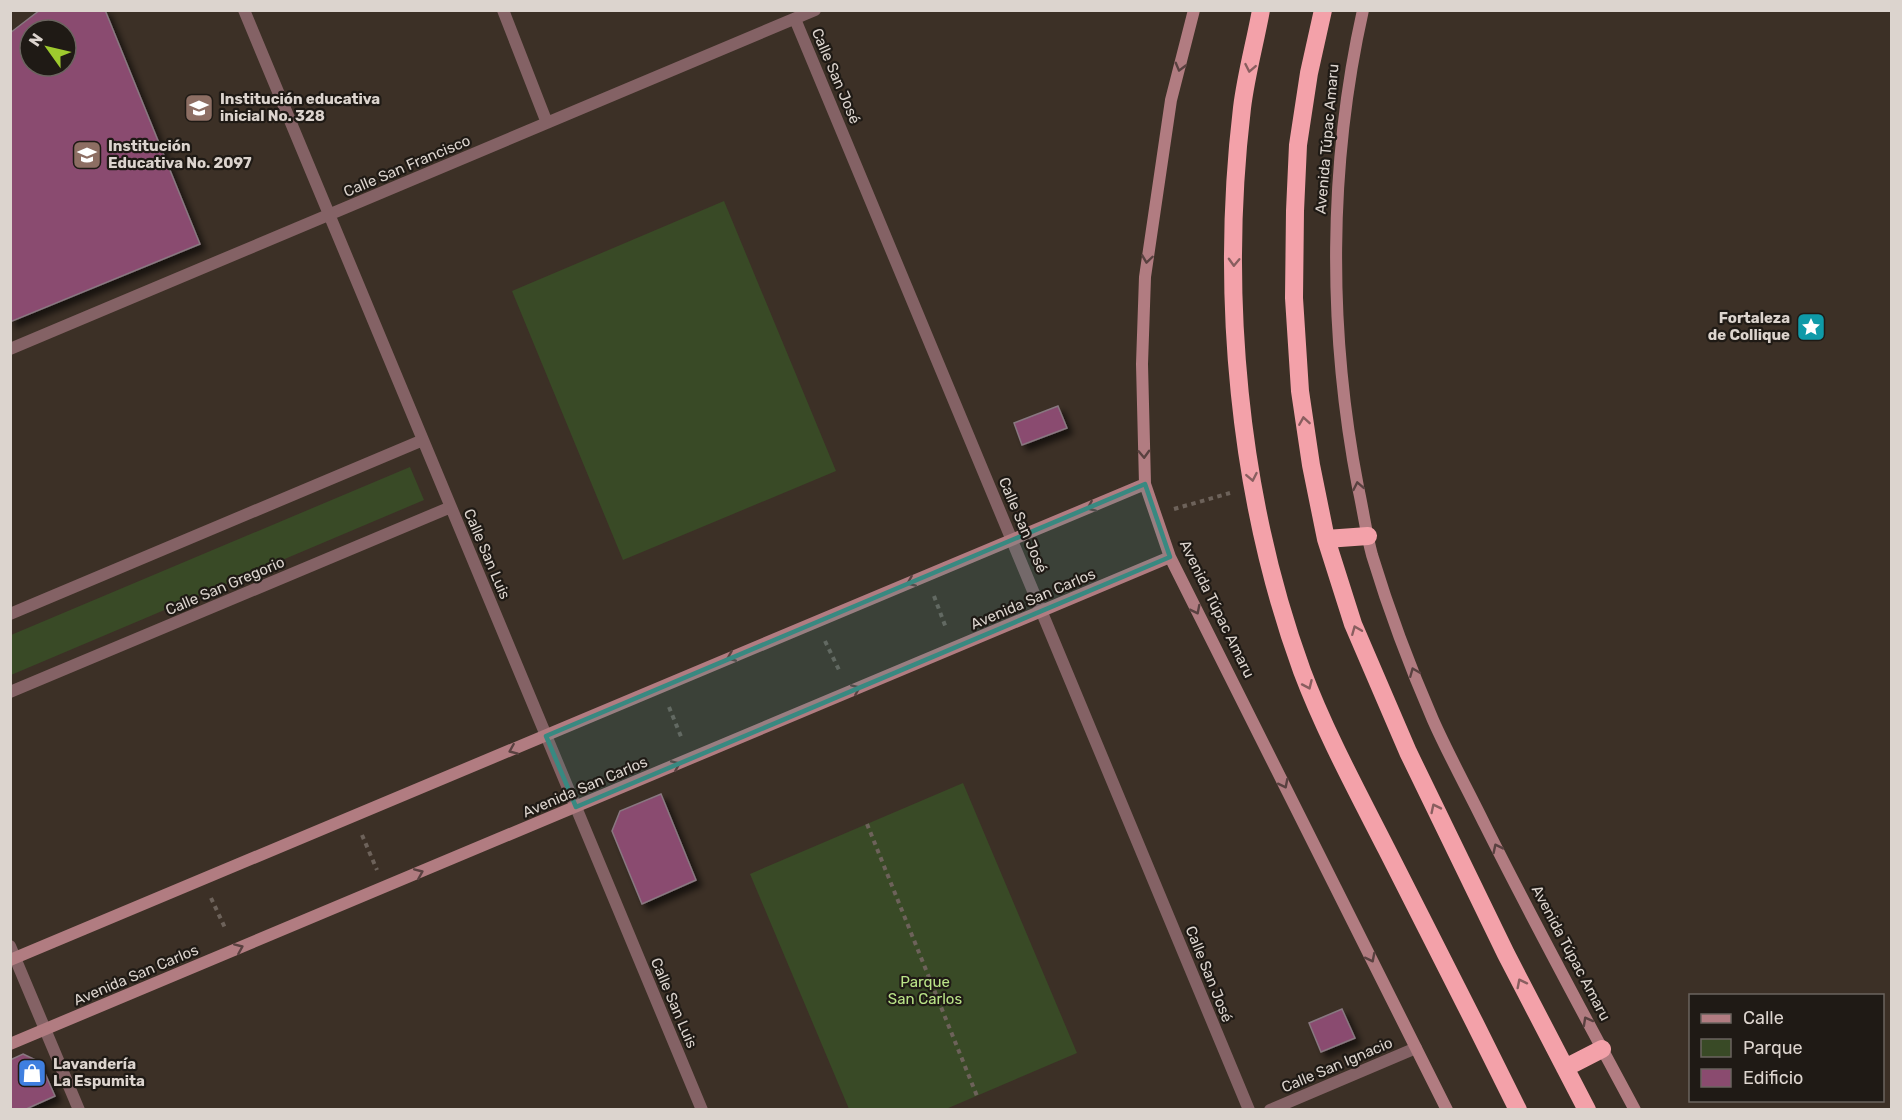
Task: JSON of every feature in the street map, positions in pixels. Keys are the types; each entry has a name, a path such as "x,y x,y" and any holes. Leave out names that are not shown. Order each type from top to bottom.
{"highway":[{"path":"1261,10 1243,106 1237,178 1234,273 1239,383 1247,451 1261,529 1281,604 1303,672 1343,762 1518,1110"},
{"name":"Avenida Túpac Amaru","path":"1323,10 1309,73 1298,145 1294,211 1294,298 1300,391 1311,465 1326,539 1353,624 1408,752 1506,954 1587,1110"},
{"path":"1326,539 1368,536"},
{"path":"1565,1068 1602,1049"}],"street":[{"name":"Calle San Luis","path":"244,10 702,1110"},
{"path":"503,10 547,123"},
{"name":"Calle San Francisco","path":"10,349 815,10"},
{"name":"Avenida Túpac Amaru","path":"1194,10 1171,100 1145,277 1142,364 1145,484 1170,557 1447,1110"},
{"name":"Avenida Túpac Amaru","path":"1363,10 1354,53 1344,130 1335,264 1348,429 1371,552 1398,632 1434,721 1539,933 1635,1110"},
{"name":"Calle San José","path":"795,19 1043,610 1249,1110"},
{"path":"10,614 423,440"},
{"path":"13,959 1145,484"},
{"name":"Calle San Gregorio","path":"10,692 451,507"},
{"name":"Avenida San Carlos","path":"10,1044 1170,557"},
{"path":"10,946 13,959 79,1110"},
{"name":"Calle San Ignacio","path":"1270,1110 1416,1048"}],"path":[{"path":"1156,515 1254,486"},
{"path":"926,576 954,648"},
{"path":"817,622 849,692"},
{"path":"661,687 690,759"},
{"path":"354,816 384,887"},
{"path":"867,824 977,1096"},
{"path":"203,879 235,950"}],"highlighted area":[{"path":"1145,484 1170,557 576,807 546,736"}],"green space":[{"path":"724,201 836,471 623,560 512,291"},
{"path":"410,467 424,500 11,675 11,635"},
{"name":"Parque San Carlos","path":"963,783 1077,1053 946,1109 849,1109 750,874"}],"building":[{"name":"Institución Educativa No. 2097","path":"40,10 105,10 200,244 10,322 10,33 18,27 18,78 78,78 78,18 30,18"},
{"path":"1058,406 1067,428 1022,445 1014,423"},
{"path":"661,794 696,880 642,904 612,831 620,811"},
{"path":"1342,1009 1355,1038 1321,1052 1309,1023"},
{"path":"23,1054 40,1062 55,1096 24,1110 10,1110 10,1060"}],"place":[{"name":"Institución educativa inicial No. 328","path":"199,108"},
{"name":"Institución Educativa No. 2097","path":"87,155"},
{"name":"Fortaleza de Collique","path":"1811,327"},
{"name":"Lavandería La Espumita","path":"32,1073"}]}
